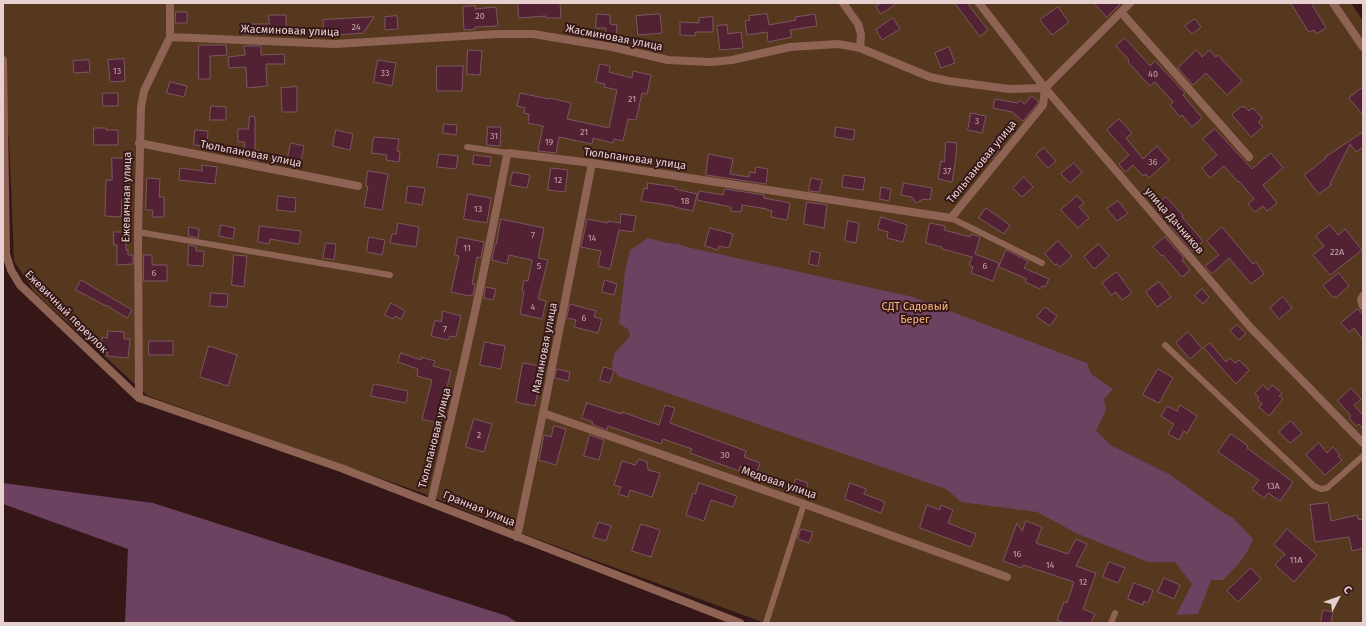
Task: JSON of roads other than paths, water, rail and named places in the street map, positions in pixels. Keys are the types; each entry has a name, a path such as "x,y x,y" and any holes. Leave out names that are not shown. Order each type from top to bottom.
{"street":[{"name":"Ежевичная улица","path":"139,398 138,232 141,107 144,91 170,37 170,3"},
{"path":"843,3 858,24 861,34 860,48"},
{"name":"улица Дачников","path":"979,3 1045,88 1250,327 1363,443"},
{"path":"1045,88 1130,3"},
{"path":"1333,3 1363,48"},
{"path":"1121,12 1249,157"},
{"name":"Жасминовая улица","path":"170,37 335,44 497,34 533,34 612,47 668,60 711,62 732,60 790,47 838,44 860,48 930,77 1009,89 1045,88"},
{"name":"Ежевичный переулок","path":"3,60 6,254 11,270 20,285 139,398"},
{"name":"Тюльпановая улица","path":"431,502 451,421 488,252 507,155 592,163 951,218 1043,105 1045,88"},
{"name":"Тюльпановая улица","path":"139,143 358,186"},
{"name":"Малиновая улица","path":"517,537 543,414 592,163"},
{"path":"1363,296 1363,306"},
{"name":"Гранная улица","path":"139,398 341,468 740,623"},
{"name":"Медовая улица","path":"543,414 804,504 1007,577"}],"lane":[{"path":"467,148 509,154"},
{"path":"951,218 1042,263"},
{"path":"138,232 390,275"},
{"path":"1165,345 1314,486 1320,489 1327,488 1363,456"},
{"path":"766,623 804,504"},
{"path":"1111,623 1115,613"}],"park label":[{"name":"СДТ Садовый Берег","path":"915,313"}]}
